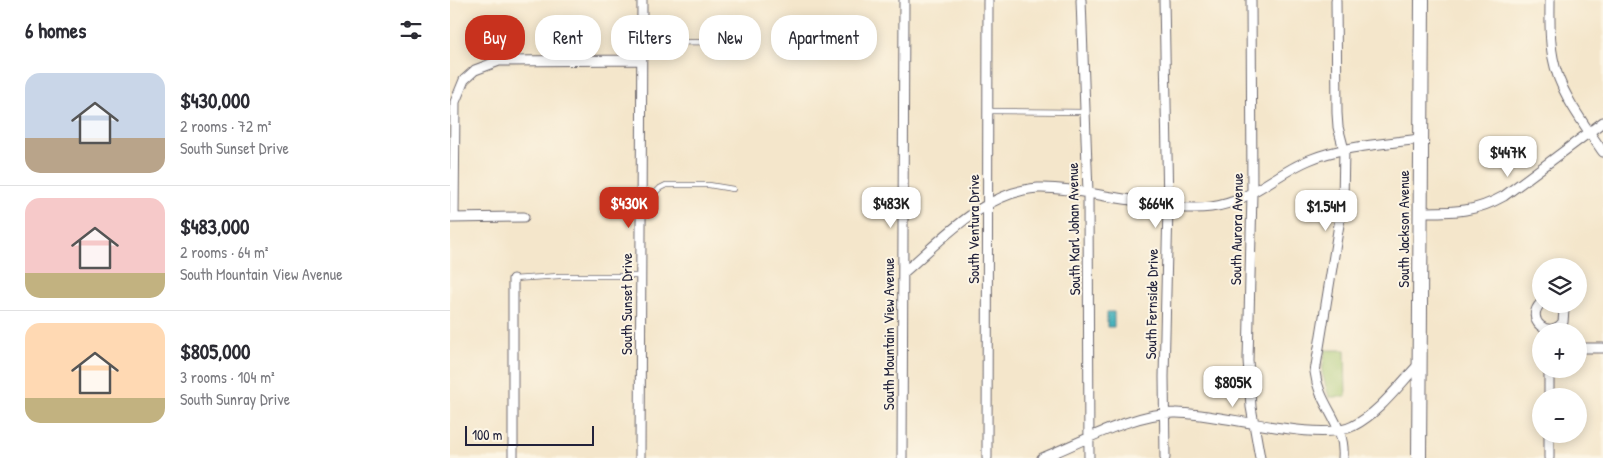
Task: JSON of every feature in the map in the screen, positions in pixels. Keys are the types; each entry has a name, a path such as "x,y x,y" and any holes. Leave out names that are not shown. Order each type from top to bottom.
{"main road":[{"name":"South Jackson Avenue","path":"1419,458 1422,0"}],"street":[{"name":"South Sunset Drive","path":"642,0 642,15"},
{"name":"South Mountain View Avenue","path":"902,458 904,0"},
{"name":"South Ventura Drive","path":"987,458 988,0"},
{"name":"South Karl Johan Avenue","path":"1082,0 1088,193 1089,458"},
{"name":"South Fernside Drive","path":"1164,0 1168,206 1164,377 1166,414 1165,458"},
{"name":"South Aurora Avenue","path":"1251,0 1252,193 1248,360 1254,424 1260,458"},
{"path":"1336,0 1336,113 1344,150 1340,227 1315,372 1320,398 1341,431 1344,458"},
{"path":"1550,0 1550,35 1555,67 1563,88 1603,152"},
{"name":"South Sunset Drive","path":"640,458 642,60"},
{"path":"524,217 452,218 456,102 464,80 475,70 499,61 642,60"},
{"path":"1420,212 1460,212 1488,206 1603,122"},
{"path":"903,273 988,203 1006,195 1037,188 1088,193 1168,206 1210,207 1239,200 1302,163 1344,150 1420,139"},
{"path":"513,279 513,458"},
{"path":"1587,348 1603,348"},
{"path":"1042,458 1089,438 1151,416 1166,414 1187,414 1254,424 1341,431 1354,426 1370,414 1420,364"},
{"path":"1549,443 1549,458"}],"lane":[{"path":"988,112 1085,112"},
{"path":"641,194 653,195 666,185 709,185 733,189"},
{"path":"513,279 559,276 641,276"}],"green space":[{"path":"1325,350 1345,350 1346,397 1329,397 1322,373"}],"water":[{"path":"1107,312 1114,312 1114,327 1107,327"}]}
